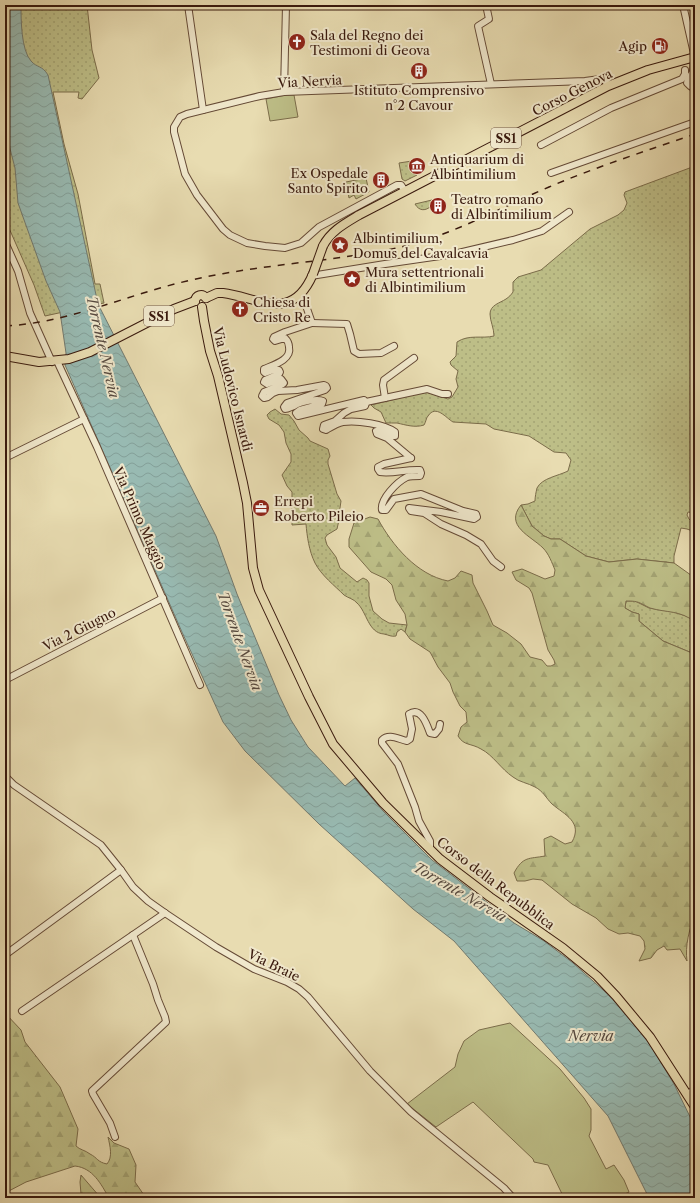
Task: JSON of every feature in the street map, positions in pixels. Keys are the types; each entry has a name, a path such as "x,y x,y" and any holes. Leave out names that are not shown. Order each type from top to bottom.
{"main road":[{"name":"Corso Genova","path":"312,275 323,246 329,236 337,228 405,191 608,86 648,70 695,57"},
{"name":"SS1","path":"5,356 34,362 69,359 90,352 174,309 198,305 196,297 199,295 203,295 206,298 217,293 223,293 274,305 287,302 300,294 306,288 312,275"},
{"name":"Via Ludovico Isnardi","path":"198,305 204,321 238,462"},
{"name":"Corso della Repubblica","path":"238,462 246,503 252,568 259,590 309,697 333,744 383,803 430,850 490,897 563,948 597,976 616,996 650,1037 695,1107"}],"street":[{"path":"188,5 204,110"},
{"path":"284,92 286,5"},
{"path":"486,5 489,20 478,26 491,84"},
{"path":"683,5 687,29 695,57 693,72 687,83 695,89"},
{"path":"687,29 695,28"},
{"path":"541,145 611,108 682,79 686,70"},
{"name":"Via Nervia","path":"405,191 401,184 319,227 305,240 289,248 247,243 226,232 192,187 185,174 174,127 180,117 260,96 284,92 552,83 600,79 605,80 608,86"},
{"path":"551,173 695,122"},
{"path":"312,275 454,254 513,240 542,231 568,212"},
{"name":"Via Primo Maggio","path":"5,242 18,271 30,313 56,361 84,419 200,685"},
{"path":"300,294 304,300 312,323"},
{"path":"394,346 381,353 359,354 354,351 347,324 312,323 285,332 273,338 275,341 286,338 290,349 289,354 283,360 264,369 265,373 276,369 280,372 279,374 266,380 264,382 267,384 281,379 284,382 283,384 264,392 262,396 264,398 268,398 273,393 278,391 297,390 324,385 326,386 326,389 287,403 284,407 285,409 306,402 321,399 323,400 322,404 300,410 296,413 298,416 362,400 366,402 427,389 442,394 448,394"},
{"path":"385,398 383,385 384,380 414,358"},
{"path":"366,402 364,406 348,411 336,421 324,425 322,428 326,430 343,422 372,423 387,427 395,432 395,435 393,436 379,430 376,433 387,438 411,458 384,464 379,466 378,470 387,473 420,470 421,473 420,476 408,477 399,482 383,499 381,503 382,510 386,510 394,499 421,494 463,511 476,514 477,517 474,519 441,512 409,508 411,511 428,515 481,544 493,561 501,567"},
{"path":"5,458 84,419"},
{"name":"Via 2 Giugno","path":"5,680 163,598"},
{"path":"430,850 430,842 419,821 398,764 382,743 382,740 388,737 396,737 407,741 410,739 412,729 409,714 412,712 416,712 422,717 430,733 435,734 439,729 440,724"},
{"name":"Via Braie","path":"5,776 14,785 101,845 121,870 132,887 148,901 216,947 254,969 287,982 299,989 308,997 370,1071 411,1112 504,1188 513,1198"},
{"path":"5,955 121,870"},
{"path":"22,1011 165,913"},
{"path":"115,1137 110,1124 92,1091 166,1022 153,984 133,935"},
{"path":"687,1094 695,1090"}],"green space":[{"path":"5,5 87,5 92,50 99,78 82,99 78,98 79,92 53,92 64,144 78,194 95,284 100,284 104,303 45,316 34,285 5,219"},
{"path":"294,95 298,117 270,121 266,99"},
{"path":"412,161 417,175 405,181 402,179 399,163"},
{"path":"695,166 695,513 688,512 687,515 695,525 695,532 681,528 674,556 674,563 637,559 609,562 586,556 560,539 551,539 544,536 532,526 521,505 535,501 537,488 543,482 568,471 571,460 566,453 554,452 529,436 494,429 486,424 453,422 441,413 434,411 427,417 424,425 421,426 386,423 381,412 371,405 423,391 448,399 452,397 458,387 456,379 458,371 451,365 450,362 456,356 457,342 471,337 494,336 490,311 493,306 506,299 513,292 513,282 518,277 541,270 590,229 618,215 624,210 627,203 624,195 625,192"},
{"path":"366,178 369,192 356,199 354,195 349,198 346,182"},
{"path":"432,200 430,207 422,210 415,204"},
{"path":"275,409 281,414 289,415 299,430 310,441 328,449 330,456 328,464 337,494 341,501 337,529 325,538 327,545 336,557 340,568 357,582 363,578 367,580 369,583 369,596 373,611 389,623 407,625 405,632 401,629 397,632 396,636 393,636 379,633 374,630 357,603 344,595 324,576 318,567 310,549 306,524 292,525 292,492 287,486 282,475 291,462 291,454 286,443 284,432 279,425 269,419 267,415"},
{"path":"521,505 532,526 544,536 551,539 560,539 586,556 609,562 637,559 674,563 695,578 695,622 684,615 656,610 636,602 626,601 625,608 639,614 639,621 663,641 692,653 695,657 695,916 688,938 687,961 680,949 667,950 664,946 657,950 651,958 639,961 645,949 644,941 640,936 628,933 619,934 608,929 596,918 572,904 542,880 533,879 517,881 514,873 520,864 527,859 545,856 544,839 551,836 565,844 572,842 575,835 574,824 538,789 515,779 485,752 477,747 465,743 460,739 458,736 461,727 467,722 466,712 460,706 450,683 438,667 430,652 410,639 405,632 407,625 405,614 396,600 392,585 386,579 371,572 349,547 349,539 354,523 370,517 378,519 390,539 407,558 426,572 437,578 448,581 455,578 461,571 472,575 473,583 493,625 507,633 521,644 530,657 542,660 547,666 551,666 555,664 554,660 548,650 532,593 529,588 516,580 512,572 522,569 545,579 554,576 555,570 545,550 526,535 517,525 517,512"},
{"path":"626,601 635,601 649,608 674,612 689,617 695,622 695,657 692,653 663,641 639,621 639,614 625,608"},
{"path":"5,1013 21,1030 25,1042 60,1087 78,1129 76,1146 93,1155 101,1162 107,1164 110,1158 108,1137 114,1143 129,1149 136,1165 135,1182 146,1198 109,1198 92,1173 81,1167 75,1166 26,1182 5,1193"},
{"path":"510,1023 560,1069 584,1098 591,1109 591,1130 589,1136 606,1169 614,1165 624,1180 629,1192 621,1196 622,1198 564,1198 548,1165 534,1162 533,1159 473,1102 436,1127 407,1104 455,1067 458,1054 464,1041 479,1030"},
{"path":"81,1175 101,1198 80,1198"}],"water":[{"name":"Nervia","path":"5,5 21,5 22,34 25,50 31,61 44,70 48,75 98,304 216,536 237,594 291,720 308,747 345,786 355,778 383,811 432,860 514,923 544,941 573,963 613,999 644,1035 674,1084 695,1127 695,1198 649,1198 608,1116 454,941 413,909 319,824 245,751 223,722 65,365 66,353 60,312 46,281 18,203 15,168 5,129"}],"railway":[{"path":"5,326 51,320 97,308 164,287 205,277 258,268 389,250 427,240 549,187 621,159 695,134"}],"place":[{"name":"Sala del Regno dei Testimoni di Geova","path":"297,42"},
{"name":"Agip","path":"660,46"},
{"name":"Istituto Comprensivo n°2 Cavour","path":"419,71"},
{"name":"Antiquarium di Albintimilium","path":"417,166"},
{"name":"Ex Ospedale Santo Spirito","path":"381,180"},
{"name":"Teatro romano di Albintimilium","path":"438,206"},
{"name":"Albintimilium, Domus del Cavalcavia","path":"340,245"},
{"name":"Mura settentrionali di Albintimilium","path":"352,279"},
{"name":"Chiesa di Cristo Re","path":"240,309"},
{"name":"Errepi Roberto Pileio","path":"261,508"}],"water label":[{"name":"Torrente Nervia","path":"103,347"},
{"name":"Torrente Nervia","path":"240,641"},
{"name":"Torrente Nervia","path":"460,892"}]}
